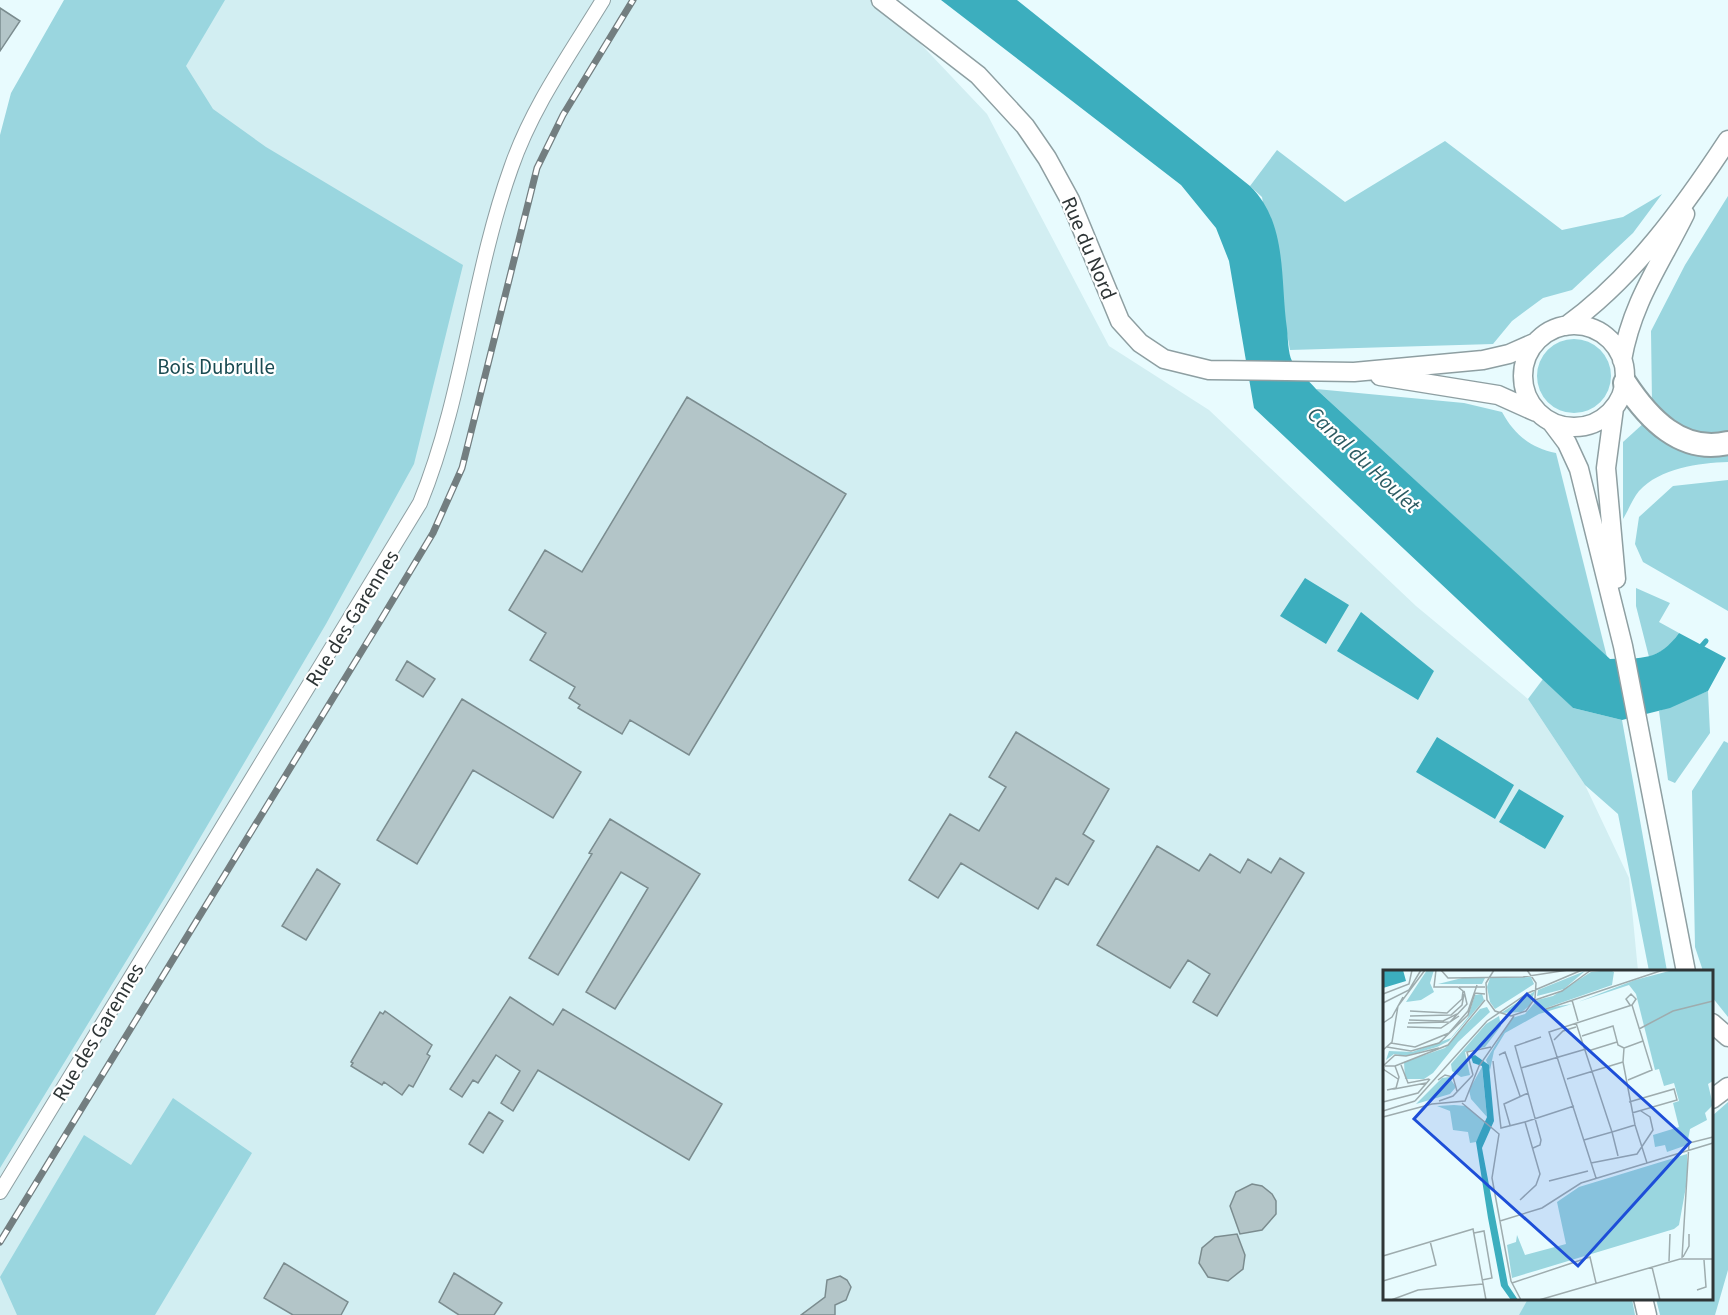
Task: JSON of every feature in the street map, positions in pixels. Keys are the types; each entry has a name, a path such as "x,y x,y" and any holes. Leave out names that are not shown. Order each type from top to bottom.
{"highway":[{"path":"1625,382 1650,417 1671,434 1697,444 1728,444"}],"street":[{"name":"Rue des Garennes","path":"0,1192 420,503 443,438 500,201 516,153 544,96 603,0"},
{"name":"Rue du Nord","path":"882,0 978,75 1029,131 1055,171 1112,305 1133,336 1148,349 1173,363 1191,368 1223,370 1354,372 1483,360 1509,354 1534,343"},
{"path":"1566,326 1587,310 1638,258 1701,180 1728,140"},
{"path":"1623,646 1606,468 1614,408 1625,382 1622,360 1629,325 1637,304 1701,180"},
{"path":"1622,360 1611,341 1598,331 1583,326 1566,326 1551,330 1534,343 1526,357 1522,379 1528,400 1567,443 1579,469 1623,646 1683,967"},
{"name":"Rue du Nord","path":"1354,372 1498,395 1545,418"},
{"path":"1545,418 1568,427 1585,426 1601,420 1614,408"},
{"path":"1713,1024 1728,1037"},
{"path":"1713,1098 1728,1086"},
{"path":"1643,1300 1647,1315"}],"shaded area":[{"path":"83,0 879,0 987,114 1109,346 1209,410 1416,606 1528,699 1585,785 1629,878 1638,970 1383,970 1383,1300 1564,1300 1558,1315 0,1315 0,137"}],"green space":[{"name":"Bois Dubrulle","path":"64,0 225,0 186,66 213,109 266,147 463,265 414,464 326,624 164,899 0,1168 0,135 11,93"},
{"path":"1445,141 1562,230 1623,217 1662,194 1633,233 1572,290 1543,298 1512,321 1493,344 1290,350 1262,197 1250,186 1277,150 1345,202"},
{"path":"1728,196 1728,434 1694,432 1677,425 1652,403 1651,331 1685,265"},
{"path":"1574,339 1588,342 1600,350 1608,362 1611,376 1608,390 1600,402 1588,410 1574,413 1560,410 1548,402 1540,390 1537,376 1540,362 1548,350 1560,342"},
{"path":"1316,389 1464,403 1502,412 1524,439 1538,448 1556,453 1607,657"},
{"path":"1645,422 1662,437 1683,450 1705,456 1728,453 1728,462 1680,468 1658,477 1639,491 1623,519 1623,442"},
{"path":"1728,480 1728,611 1643,562 1635,544 1639,517 1673,486"},
{"path":"1636,588 1670,603 1659,622 1679,633 1668,648 1649,657 1636,606"},
{"path":"1543,679 1573,708 1622,720 1667,970 1649,970 1618,814 1585,785 1528,699"},
{"path":"1708,691 1710,733 1675,783 1668,780 1659,711"},
{"path":"1724,741 1728,743 1728,1017 1713,998 1713,970 1703,970 1695,947 1692,791"},
{"path":"173,1098 252,1153 155,1315 17,1315 0,1277 84,1135 131,1165"},
{"path":"1728,1102 1728,1270 1715,1315 1660,1315 1656,1300 1713,1300 1713,1115"},
{"path":"1527,1300 1632,1300 1635,1315 1519,1315"}],"water":[{"path":"941,0 1017,0 1250,186 1271,217 1277,235 1290,354 1292,361 1303,375 1610,659 1641,658 1657,653 1672,642 1679,633 1726,658 1708,691 1670,708 1622,720 1573,708 1254,408 1229,261 1216,228 1181,185"},
{"path":"1305,578 1349,605 1326,644 1280,616"},
{"path":"1361,612 1434,671 1418,700 1337,651"},
{"path":"1437,737 1514,785 1495,819 1416,772"},
{"path":"1519,789 1564,816 1545,849 1499,822"}],"building":[{"path":"0,8 20,21 0,51"},
{"path":"687,397 846,494 689,755 630,720 622,734 578,708 580,705 569,698 575,687 530,660 546,633 509,610 545,550 582,572"},
{"path":"407,661 435,679 423,697 396,680"},
{"path":"462,699 581,772 553,818 473,770 417,864 377,840"},
{"path":"1016,732 1109,789 1083,834 1094,841 1068,885 1056,878 1038,909 961,863 938,898 909,880 950,814 979,831 1006,787 989,777"},
{"path":"610,819 700,874 615,1009 586,992 648,888 621,872 558,975 529,958 592,854 589,853"},
{"path":"1157,846 1199,871 1210,854 1240,873 1248,859 1271,873 1280,858 1304,873 1217,1016 1193,1002 1210,974 1188,960 1170,988 1097,945"},
{"path":"317,869 340,884 306,940 282,926"},
{"path":"510,997 553,1025 563,1009 722,1104 689,1160 538,1070 513,1111 501,1103 520,1071 496,1055 478,1083 473,1080 462,1097 450,1089"},
{"path":"385,1011 432,1045 427,1054 430,1056 413,1087 409,1085 402,1095 384,1082 382,1085 351,1066 353,1063 351,1062 380,1012 383,1014"},
{"path":"489,1112 503,1121 483,1153 469,1144"},
{"path":"1252,1184 1262,1186 1272,1194 1276,1201 1276,1214 1262,1230 1240,1234 1230,1206 1236,1192"},
{"path":"1237,1234 1245,1255 1243,1269 1228,1281 1208,1277 1199,1263 1202,1248 1215,1237"},
{"path":"284,1263 348,1302 341,1315 293,1315 264,1298"},
{"path":"454,1273 502,1303 494,1315 459,1315 439,1302"},
{"path":"840,1276 847,1280 851,1287 846,1300 835,1305 835,1315 801,1315 825,1297 827,1280"}],"waterway":[{"name":"Canal du Houlet","path":"1699,649 1706,641"}],"railway":[{"path":"0,1242 433,533 462,468 537,168 563,115 633,0"}]}
